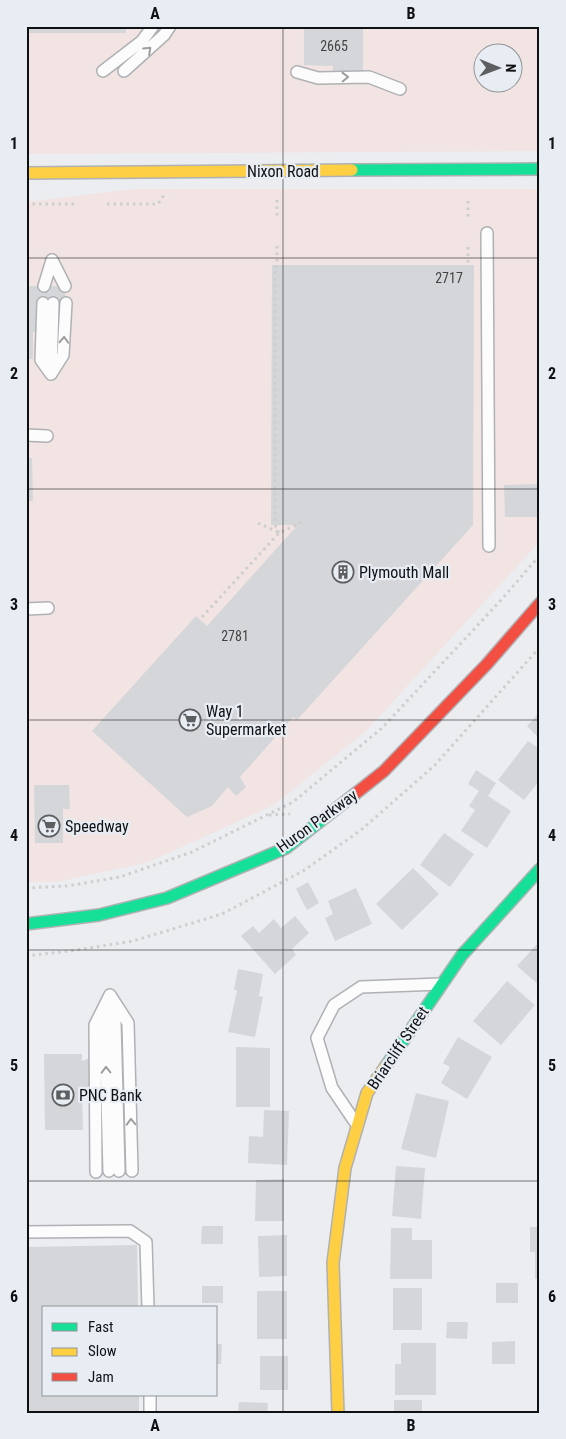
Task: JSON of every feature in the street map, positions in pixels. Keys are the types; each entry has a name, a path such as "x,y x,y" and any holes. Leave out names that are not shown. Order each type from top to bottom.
{"main road":[{"name":"Nixon Road","path":"26,172 540,169"},
{"name":"Huron Parkway","path":"26,924 99,915 167,898 286,848 384,771 487,664 540,603"},
{"name":"Briarcliff Street","path":"338,1413 334,1263 345,1168 367,1093 462,955 540,869"}],"lane":[{"path":"103,71 142,41 153,26"},
{"path":"124,71 144,55 164,35 170,26"},
{"path":"297,72 318,78 368,77 400,89"},
{"path":"488,233 489,546"},
{"path":"52,260 51,273 55,286"},
{"path":"48,303 51,374 63,355 66,303"},
{"path":"26,435 47,436"},
{"path":"26,609 48,608"},
{"path":"358,1125 332,1088 317,1038 334,1005 361,987 442,984"},
{"path":"110,995 128,1023 132,1171"},
{"path":"110,995 105,1023 114,1171"},
{"path":"96,1172 95,1025 110,995"},
{"path":"26,1232 130,1231 146,1242 148,1306"},
{"path":"150,1396 150,1413"}],"path":[{"path":"277,200 277,218"},
{"path":"468,201 468,218"},
{"path":"26,204 74,204"},
{"path":"107,204 158,204"},
{"path":"277,246 277,265 275,270 277,359 275,525 279,533"},
{"path":"468,247 468,263"},
{"path":"202,617 279,533 302,522"},
{"path":"258,523 279,533"},
{"path":"26,888 67,886 120,877 192,852 293,802 382,728 540,555"}],"shaded area":[{"path":"26,26 540,26 540,151 26,154"},
{"path":"133,189 540,189 540,541 367,730 274,805 149,862 57,882 26,882 26,202"}],"building":[{"path":"26,26 126,26 126,33 26,33"},
{"path":"304,26 363,26 363,81 333,81 333,66 304,65"},
{"name":"Plymouth Mall","path":"272,265 474,265 473,525 297,720 293,717 240,777 246,787 236,796 228,787 212,806 187,817 92,731 196,616 207,626 295,528 296,525 271,525"},
{"path":"26,286 65,286 66,303 39,303 39,331 33,332 33,359 26,359"},
{"path":"26,458 32,458 33,501 26,501"},
{"path":"540,484 540,517 505,517 504,485"},
{"path":"540,712 540,739 527,726"},
{"path":"528,741 540,749 540,780 524,800 498,780"},
{"path":"476,770 496,783 488,796 511,811 487,848 461,831 475,810 469,806 479,791 468,784"},
{"name":"Speedway","path":"34,785 69,785 70,809 63,809 63,843 35,843"},
{"path":"444,833 474,854 450,887 420,865"},
{"path":"413,868 439,894 402,930 376,904"},
{"path":"308,882 319,903 307,910 296,889"},
{"path":"356,888 372,924 335,941 325,918 333,914 328,901"},
{"path":"295,916 309,933 292,949 296,955 275,974 241,936 253,926 259,933 274,919 281,928"},
{"path":"540,941 540,986 517,966"},
{"path":"238,969 263,974 259,996 263,997 255,1037 228,1032 237,990 234,990"},
{"path":"507,981 535,1005 501,1045 473,1021"},
{"path":"458,1037 492,1057 467,1099 441,1083 450,1067 443,1063"},
{"name":"PNC Bank","path":"129,1043 130,1070 82,1089 83,1130 45,1130 44,1054 82,1054 82,1061"},
{"path":"236,1047 270,1048 270,1107 236,1107"},
{"path":"416,1093 449,1101 436,1158 401,1149"},
{"path":"264,1110 289,1111 287,1165 248,1163 249,1136 263,1137"},
{"path":"396,1166 425,1168 421,1219 392,1216"},
{"path":"284,1179 284,1221 255,1221 256,1180"},
{"path":"202,1226 223,1226 223,1244 201,1244"},
{"path":"530,1227 540,1227 540,1279 535,1279 535,1252 530,1252"},
{"path":"391,1228 412,1228 412,1240 432,1240 432,1279 390,1279"},
{"path":"287,1235 287,1276 259,1277 258,1236"},
{"path":"137,1245 138,1306 42,1306 42,1396 139,1396 139,1413 26,1413 26,1247"},
{"path":"496,1283 518,1283 518,1303 496,1303"},
{"path":"202,1286 223,1286 223,1303 202,1303"},
{"path":"393,1288 422,1288 422,1330 393,1330"},
{"path":"257,1291 287,1291 287,1339 257,1339"},
{"path":"447,1322 468,1322 467,1339 446,1338"},
{"path":"515,1341 515,1364 492,1364 492,1342"},
{"path":"401,1343 436,1343 436,1395 395,1395 395,1364 401,1364"},
{"path":"218,1344 222,1344 221,1364 218,1364"},
{"path":"260,1356 288,1356 288,1390 260,1390"},
{"path":"394,1400 422,1400 422,1413 394,1413"},
{"path":"239,1402 268,1403 267,1413 238,1413"}],"traffic: fast":[{"path":"352,170 540,169"},
{"path":"26,924 99,915 167,898 286,848 355,794"},
{"path":"386,1066 462,955 540,869"}],"traffic: slow":[{"path":"26,173 352,170"},
{"path":"338,1413 333,1263 345,1168 367,1093 386,1066"}],"traffic: jam":[{"path":"355,794 384,771 487,664 540,603"}],"place":[{"name":"Plymouth Mall","path":"343,572"},
{"name":"Way 1 Supermarket","path":"190,720"},
{"name":"Speedway","path":"49,826"},
{"name":"PNC Bank","path":"63,1095"}]}
